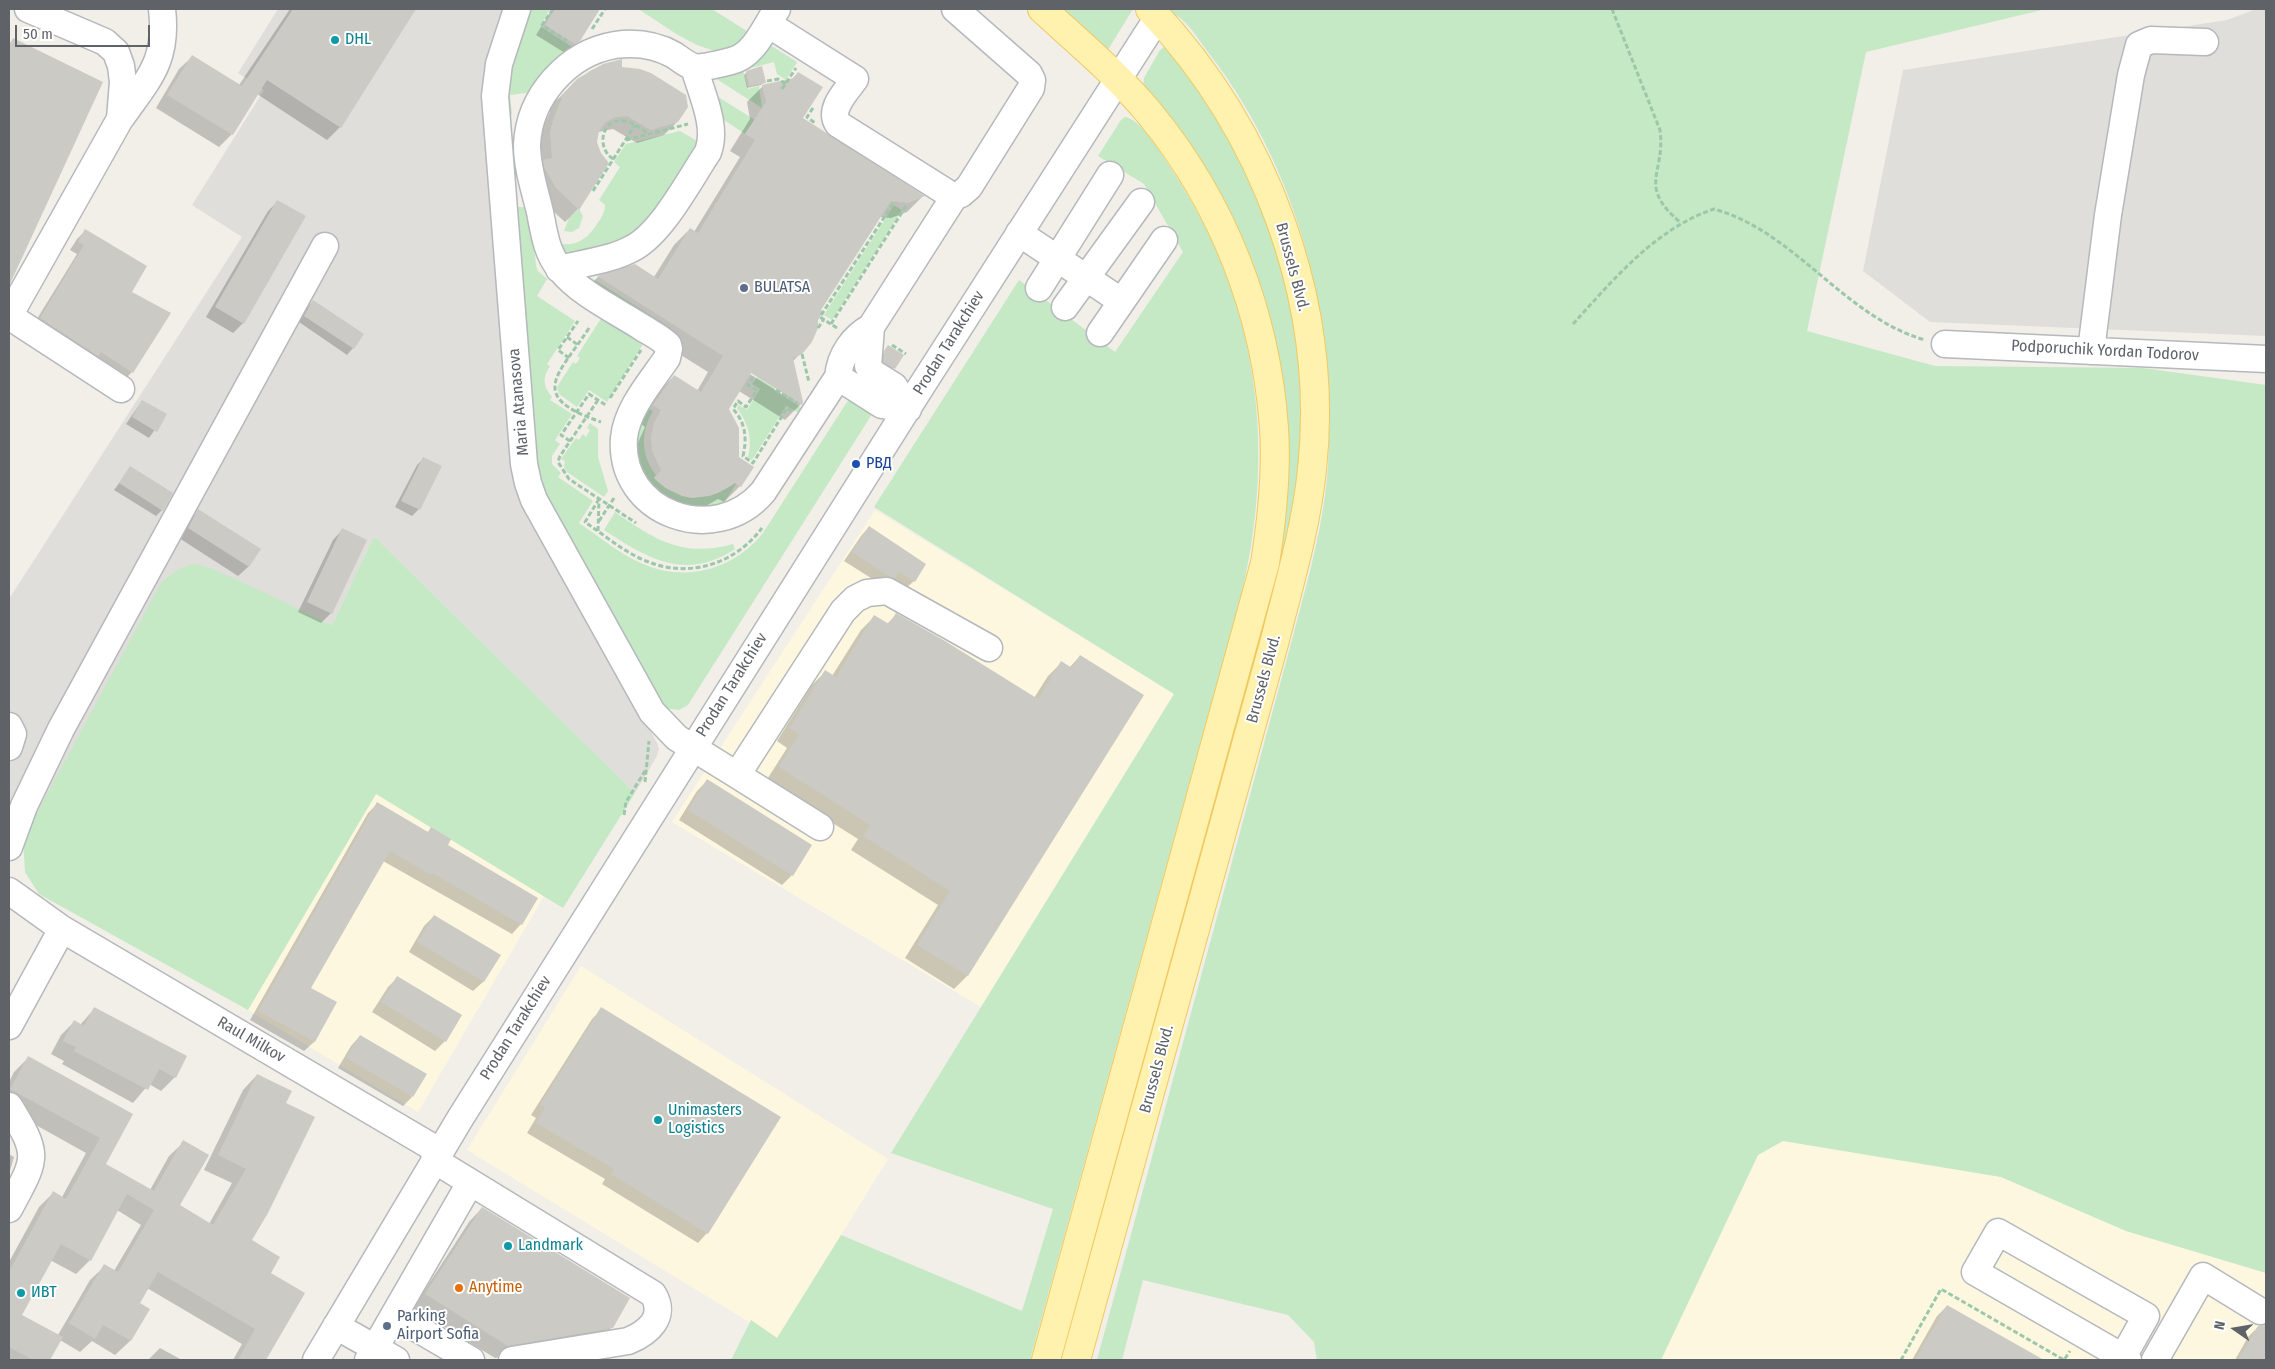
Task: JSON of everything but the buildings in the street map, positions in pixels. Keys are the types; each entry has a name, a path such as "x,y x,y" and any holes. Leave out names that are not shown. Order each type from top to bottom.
{"main road":[{"name":"Brussels Blvd.","path":"1042,9 1117,78 1150,114 1185,161 1206,194 1230,242 1256,320 1268,372 1274,429 1275,483 1265,563 1046,1360"},
{"name":"Brussels Blvd.","path":"1076,1360 1277,631 1302,530 1312,470 1314,435 1312,364 1304,306 1288,243 1274,200 1254,157 1211,82 1154,13"}],"street":[{"path":"28,9 105,42 116,52 121,66 123,82 120,119"},
{"path":"121,389 9,316 120,119 155,68 162,52 162,9"},
{"name":"Maria Atanasova","path":"517,9 496,80 495,96 523,454 528,483 534,500 652,712 676,738 820,827"},
{"path":"908,409 894,386 873,373 868,366 879,335 954,197 969,187 1032,84 1029,74 955,9"},
{"name":"Prodan Tarakchiev","path":"316,1360 436,1156 1117,78 1154,13"},
{"path":"879,335 861,333 848,348 839,367 838,376 770,482 755,501 739,512 713,519 694,520 674,516 656,505 639,488 629,470 624,449 624,437 629,417 667,358 668,345 581,289 559,269 551,256 545,238 528,154 530,127 535,110 544,94 560,74 583,56 615,45 635,44 656,47 694,67 739,59 752,47 772,16 855,79 834,110 834,118 838,124 954,197"},
{"path":"2091,351 2108,215 2131,75 2140,44 2151,40 2205,42"},
{"path":"559,269 622,253 634,248 670,212 708,152 712,142 712,131 694,67"},
{"path":"500,156 528,154"},
{"path":"1039,288 1110,175"},
{"path":"1065,307 1142,202"},
{"path":"1019,233 1121,301"},
{"path":"1100,333 1164,240"},
{"path":"9,841 61,729 325,246"},
{"name":"Podporuchik Yordan Todorov","path":"1945,344 2266,359"},
{"path":"838,376 882,405 908,409"},
{"path":"736,775 843,611 855,599 867,593 887,591 989,648"},
{"path":"9,726 13,734 9,747"},
{"name":"Raul Milkov","path":"9,891 62,929 436,1156 470,1183 653,1294 658,1305 655,1322 643,1334 628,1342 512,1360"},
{"path":"9,1026 62,929"},
{"path":"9,1106 29,1142 32,1155 29,1171 9,1209"},
{"path":"336,1326 379,1356 394,1315 470,1183"},
{"path":"1998,1232 2146,1316 2126,1359 1975,1272 1998,1232"},
{"path":"2155,1360 2203,1276 2260,1311"},
{"path":"394,1315 472,1360"}],"path":[{"path":"552,9 542,25 572,44"},
{"path":"1612,9 1660,130 1661,142 1656,169 1656,191 1668,211 1681,222"},
{"path":"782,89 801,61"},
{"path":"767,80 778,79 786,84"},
{"path":"807,117 815,123"},
{"path":"614,159 607,154 603,146 602,137 612,123 620,121 635,125 649,134"},
{"path":"626,140 691,124"},
{"path":"593,192 635,125"},
{"path":"894,202 820,317 831,324 906,206"},
{"path":"1573,324 1605,288 1681,222 1714,209 1727,212 1753,226 1803,260 1866,310 1897,330 1922,339 1945,344"},
{"path":"818,328 824,319"},
{"path":"569,358 558,350 578,321"},
{"path":"589,328 555,379 553,389 558,399 586,418 601,422"},
{"path":"879,335 906,354"},
{"path":"567,337 578,344"},
{"path":"610,398 646,342"},
{"path":"753,463 743,456 745,434 740,419 733,409 738,401 746,407 757,390 748,385 754,376"},
{"path":"776,390 805,408"},
{"path":"570,441 561,435 589,394 606,406"},
{"path":"598,400 559,459 559,466 569,479 636,524"},
{"path":"598,522 614,498"},
{"path":"598,530 599,499"},
{"path":"599,499 585,522 644,560 680,569 704,567 729,558 752,541 762,528"},
{"path":"645,782 645,771 650,753 649,734"},
{"path":"624,818 626,802 645,771"},
{"path":"1901,1360 1941,1289 2064,1360 2080,1332"}],"shaded area":[{"path":"278,9 507,9 482,91 515,477 520,492 657,743 659,749 657,756 635,793 374,536 332,625 222,574 16,853 9,848 9,599 242,237 192,205 264,90 238,73"},
{"path":"2256,9 2266,9 2266,336 1930,322 1863,271 1903,70 2227,20"},
{"path":"875,510 1174,694 981,1007 672,822"},
{"path":"376,794 544,896 418,1112 248,1010"},
{"path":"581,966 888,1159 777,1339 467,1150"},
{"path":"1783,1141 2001,1177 2126,1231 2266,1273 2266,1360 1661,1360 1758,1155"}],"green space":[{"path":"525,9 550,9 540,26 577,50 534,92 510,95 512,115 503,116 504,83"},
{"path":"638,9 712,9 750,33 734,49 715,51 704,48 680,36"},
{"path":"1057,9 1133,9 1106,50"},
{"path":"1169,9 2046,9 1866,52 1807,331 1935,366 2143,368 2266,385 2266,1273 2126,1231 2001,1177 1783,1141 1758,1155 1661,1360 1317,1360 1314,1342 1288,1315 1143,1280 1122,1360 1097,1360 1303,597 1319,532 1328,466 1329,412 1326,358 1318,304 1306,251 1290,199 1268,149 1242,101 1193,31"},
{"path":"767,43 797,62 786,80 777,74 774,62 743,70 748,89 759,86 762,108 715,78"},
{"path":"1164,47 1168,48 1209,105 1244,165 1260,200 1284,277 1293,317 1301,398 1301,437 1298,476 1287,544 1073,1333 1067,1332 1252,656 1278,369 1143,85 1144,78 1160,50"},
{"path":"707,90 755,120 745,134 721,118"},
{"path":"1125,117 1131,119 1144,130 1161,154 1199,216 1222,266 1240,317 1252,369 1258,423 1258,477 1253,532 1243,588 1030,1360 731,1360 751,1320 777,1338 841,1235 1022,1311 1053,1209 891,1153 1174,694 874,507 1019,280 1115,352 1183,252 1144,184 1098,156 1121,120"},
{"path":"680,131 697,141 698,144 662,200 640,227 628,237 611,246 568,254 562,251 560,244 572,244 582,240 594,229 605,205 599,200 620,167 614,162 626,144"},
{"path":"894,205 902,210 832,320 824,315"},
{"path":"516,207 526,207 531,212 536,266 538,271 547,279 537,296 575,321 547,364 550,366 545,382 552,397 550,400 572,414 555,440 560,444 552,456 552,464 561,473 558,477 593,501 579,523 627,556 660,570 693,572 724,564 738,556 763,533 847,402 851,399 874,411 688,705 679,710 663,708 538,486"},
{"path":"579,209 583,216 579,228 572,232 564,231 569,218"},
{"path":"576,272 582,272 671,328 669,330"},
{"path":"602,317 643,344 607,402 589,390 577,407 559,394 557,387 573,362 576,364 580,358 577,356"},
{"path":"757,377 802,408 799,413 786,406 752,460 748,457 750,438 748,431 744,419 737,408 739,405 747,410 760,389 752,384"},
{"path":"647,408 653,411 646,427 644,444 647,460 656,475 654,478 672,492 693,497 714,494 735,483 722,506 712,509 670,502 648,483 638,464 636,435"},
{"path":"590,423 598,429 598,457 608,491 604,497 567,472 564,467 565,461 561,459 576,438 579,440 583,434 586,437 590,430 587,428"},
{"path":"615,512 643,531 670,544 699,549 733,544 735,549 717,559 699,564 683,565 667,562 651,557 604,530"},
{"path":"374,536 635,793 563,908 376,794 248,1010 39,894 25,872 23,839 164,580 185,567 194,564 203,566 239,580 332,625"}],"place":[{"name":"DHL","path":"335,40"},
{"name":"BULATSA","path":"744,288"},
{"name":"РВД","path":"856,464"},
{"name":"Unimasters Logistics","path":"658,1120"},
{"name":"Landmark","path":"508,1246"},
{"name":"Anytime","path":"459,1288"},
{"name":"ИВТ","path":"21,1293"},
{"name":"Parking Airport Sofia","path":"387,1326"}]}
